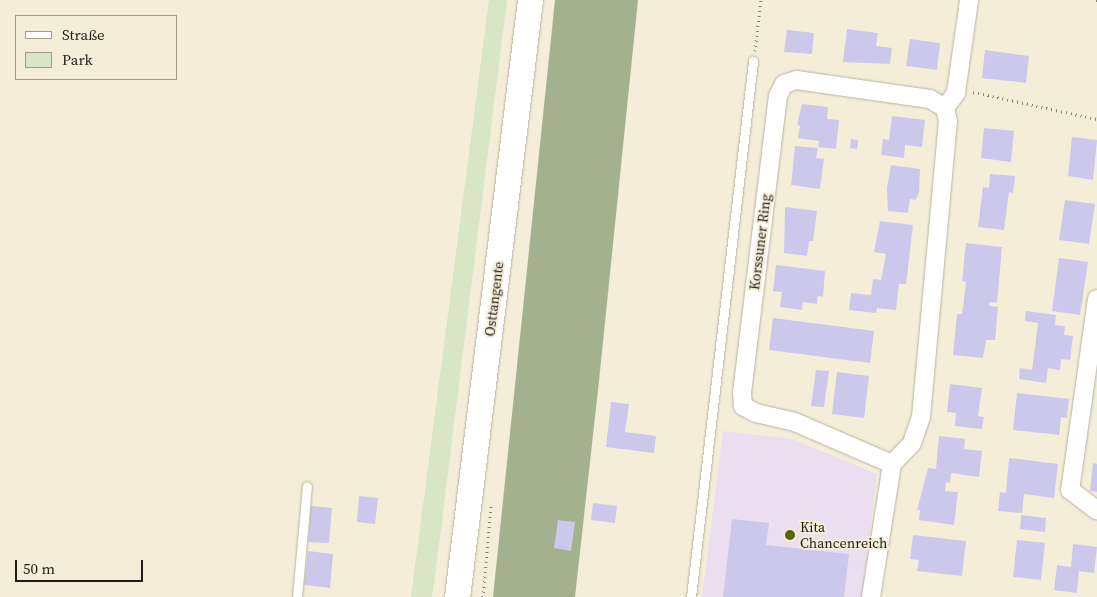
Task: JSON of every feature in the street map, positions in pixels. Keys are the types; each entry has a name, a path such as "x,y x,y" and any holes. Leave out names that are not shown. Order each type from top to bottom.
{"main road":[{"name":"Osttangente","path":"457,597 530,0"}],"street":[{"path":"871,597 892,464 912,444 922,417 948,121 945,108 956,93 969,0"},
{"name":"Korssuner Ring","path":"892,464 795,422 756,413 743,406 742,393 778,96 784,84 796,80 930,99 945,108"},
{"path":"1097,299 1070,490 1097,510"}],"lane":[{"path":"691,597 754,61"},
{"path":"297,597 307,486"}],"path":[{"path":"754,61 761,0"},
{"path":"956,93 974,92 1097,119"}],"shaded area":[{"name":"Kita Chancenreich","path":"723,431 792,439 877,474 862,597 702,597"}],"green space":[{"path":"489,0 507,0 437,561 432,597 411,597"},
{"path":"555,0 638,0 599,381 575,597 493,597"}],"building":[{"path":"847,29 878,33 876,46 892,48 890,64 843,62"},
{"path":"787,30 814,33 812,54 784,52"},
{"path":"910,39 940,43 937,70 906,66"},
{"path":"985,50 1029,56 1026,83 982,78"},
{"path":"802,104 828,107 827,119 839,120 836,149 818,147 819,141 798,138 800,126 797,125"},
{"path":"892,116 925,120 922,147 905,145 904,158 881,155 883,139 889,140"},
{"path":"984,128 1014,131 1011,162 981,158"},
{"path":"1072,137 1097,140 1093,180 1068,176"},
{"path":"851,139 858,140 857,149 850,148"},
{"path":"795,146 818,148 816,158 824,159 820,189 791,185"},
{"path":"891,165 920,169 919,192 916,200 910,199 908,213 888,211 887,188"},
{"path":"990,174 1015,176 1013,193 1009,192 1004,230 978,227 983,187 989,188"},
{"path":"1065,200 1095,204 1089,244 1059,240"},
{"path":"785,207 817,211 813,241 809,241 807,256 784,253"},
{"path":"880,221 913,225 906,284 899,284 896,310 877,308 876,313 849,310 851,293 871,295 873,279 881,280 886,254 874,252"},
{"path":"966,243 1002,247 997,303 990,302 989,306 998,307 995,340 986,340 983,358 953,355 957,314 962,314 966,282 962,281"},
{"path":"1059,258 1088,262 1080,315 1052,311"},
{"path":"776,265 825,271 823,297 818,296 817,304 803,302 802,310 780,307 782,292 773,291"},
{"path":"1026,311 1056,315 1055,325 1065,326 1064,335 1073,336 1070,360 1061,359 1060,370 1048,368 1046,383 1019,379 1020,368 1032,370 1038,323 1025,321"},
{"path":"773,318 874,331 870,363 769,350"},
{"path":"816,370 829,371 824,407 811,406"},
{"path":"837,372 869,376 864,418 832,414"},
{"path":"950,384 982,388 978,416 984,417 982,429 955,426 956,413 947,412"},
{"path":"1017,393 1069,399 1067,418 1061,417 1059,435 1013,430"},
{"path":"611,402 629,404 625,432 656,436 654,453 606,447"},
{"path":"939,436 965,439 964,449 982,451 979,477 951,473 950,483 946,482 945,491 958,492 954,525 919,520 920,510 917,510 928,468 936,469"},
{"path":"1009,458 1058,464 1054,498 1024,494 1022,513 998,511 1000,492 1006,493"},
{"path":"1093,463 1097,464 1097,492 1090,491"},
{"path":"359,496 378,498 375,524 357,522"},
{"path":"593,503 617,506 615,523 591,520"},
{"path":"311,506 332,508 329,543 308,542"},
{"path":"1021,515 1046,518 1045,532 1020,529"},
{"path":"732,519 769,523 766,545 849,554 844,597 723,597"},
{"path":"558,520 575,522 571,551 554,548"},
{"path":"913,535 966,541 962,576 917,571 919,560 910,559"},
{"path":"1017,540 1045,543 1041,580 1013,577"},
{"path":"1073,544 1097,547 1094,573 1079,571 1077,593 1054,590 1057,565 1071,567"},
{"path":"308,551 333,554 330,588 304,585"}],"place":[{"name":"Kita Chancenreich","path":"790,535"}]}
